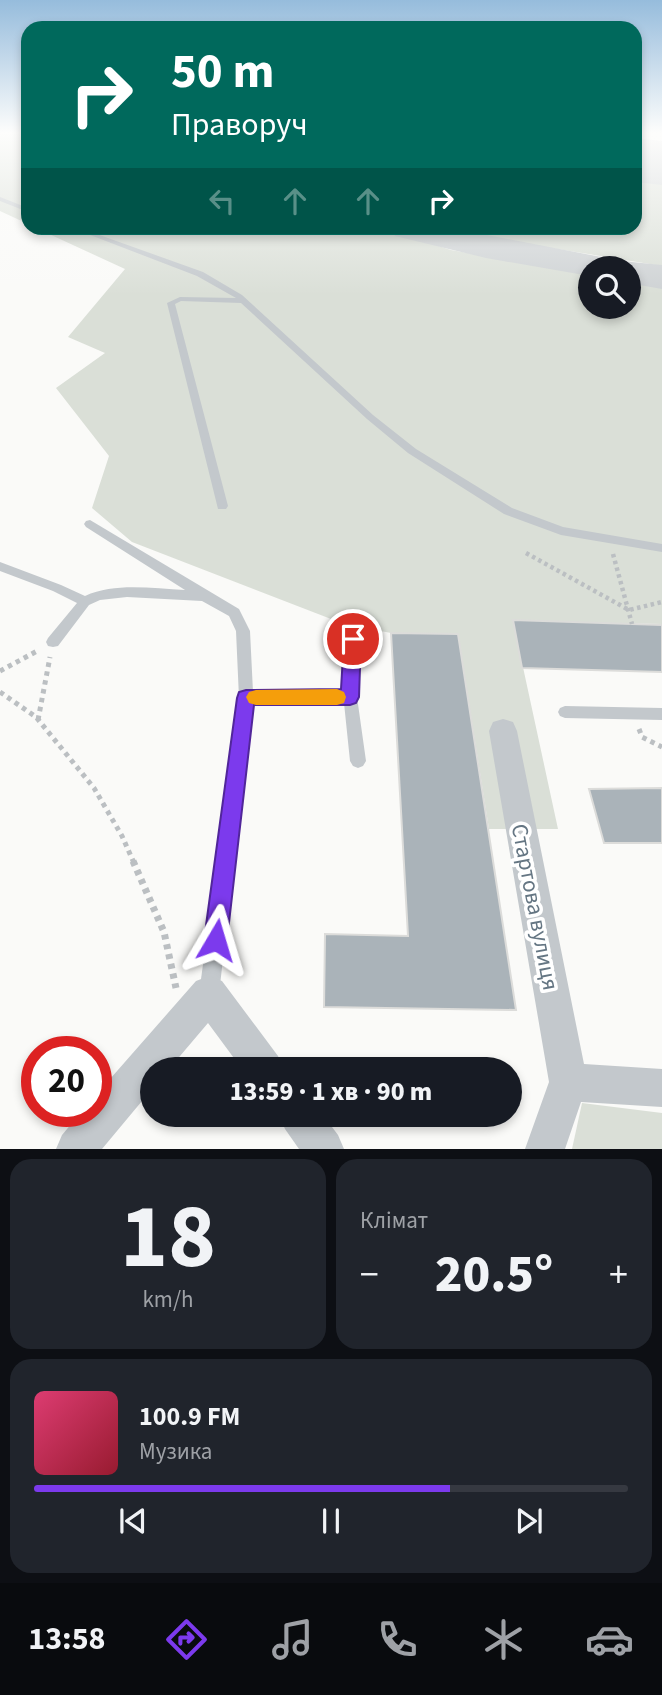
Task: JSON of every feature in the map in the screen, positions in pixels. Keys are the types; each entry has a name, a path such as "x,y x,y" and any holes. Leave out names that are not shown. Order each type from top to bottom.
{"street":[{"name":"Стартова вулиця","path":"503,731 568,1082 545,1149"},
{"path":"76,1149 209,994 256,1057"},
{"path":"568,1082 662,1088"},
{"path":"308,1127 324,1149"}],"lane":[{"path":"0,199 21,207"},
{"path":"94,235 200,274 244,301 370,417 447,475 508,511 534,522 610,540 662,548"},
{"path":"222,506 171,303 180,299 244,301"},
{"path":"90,524 234,613 243,631 246,698 209,994"},
{"path":"0,566 57,588 85,603"},
{"path":"53,642 85,603 98,596 127,592 204,596"},
{"path":"353,639 350,697 358,761"},
{"path":"246,698 350,697"},
{"path":"565,712 662,714"}],"path":[{"path":"610,540 632,624"},
{"path":"526,553 629,610 662,602"},
{"path":"0,671 53,642"},
{"path":"38,720 53,642"},
{"path":"0,692 38,720 94,788 122,836 164,932 184,1023"}],"shaded area":[{"path":"0,188 21,188 21,221 0,211"},
{"path":"642,188 662,188 662,266 641,263 641,256 600,256 480,235 642,235"},
{"path":"51,235 405,235 451,250 578,273 578,319 641,319 641,284 662,288 662,624 513,621 558,829 489,829 458,634 391,633 344,624 132,542 92,508 109,456 56,388 105,353 68,337 125,269"},
{"path":"582,1103 662,1113 662,1149 572,1149"}],"building":[{"path":"513,620 662,625 662,672 522,668"},
{"path":"391,633 458,634 516,1010 324,1007 325,934 408,936"},
{"path":"662,788 662,843 604,843 589,789"}],"taxiway":[{"path":"437,235 486,247 578,263"},
{"path":"641,273 662,277"}],"slow traffic":[{"path":"256,697 337,697"}],"route":[{"path":"216,940 246,698 350,697 353,639"}]}
